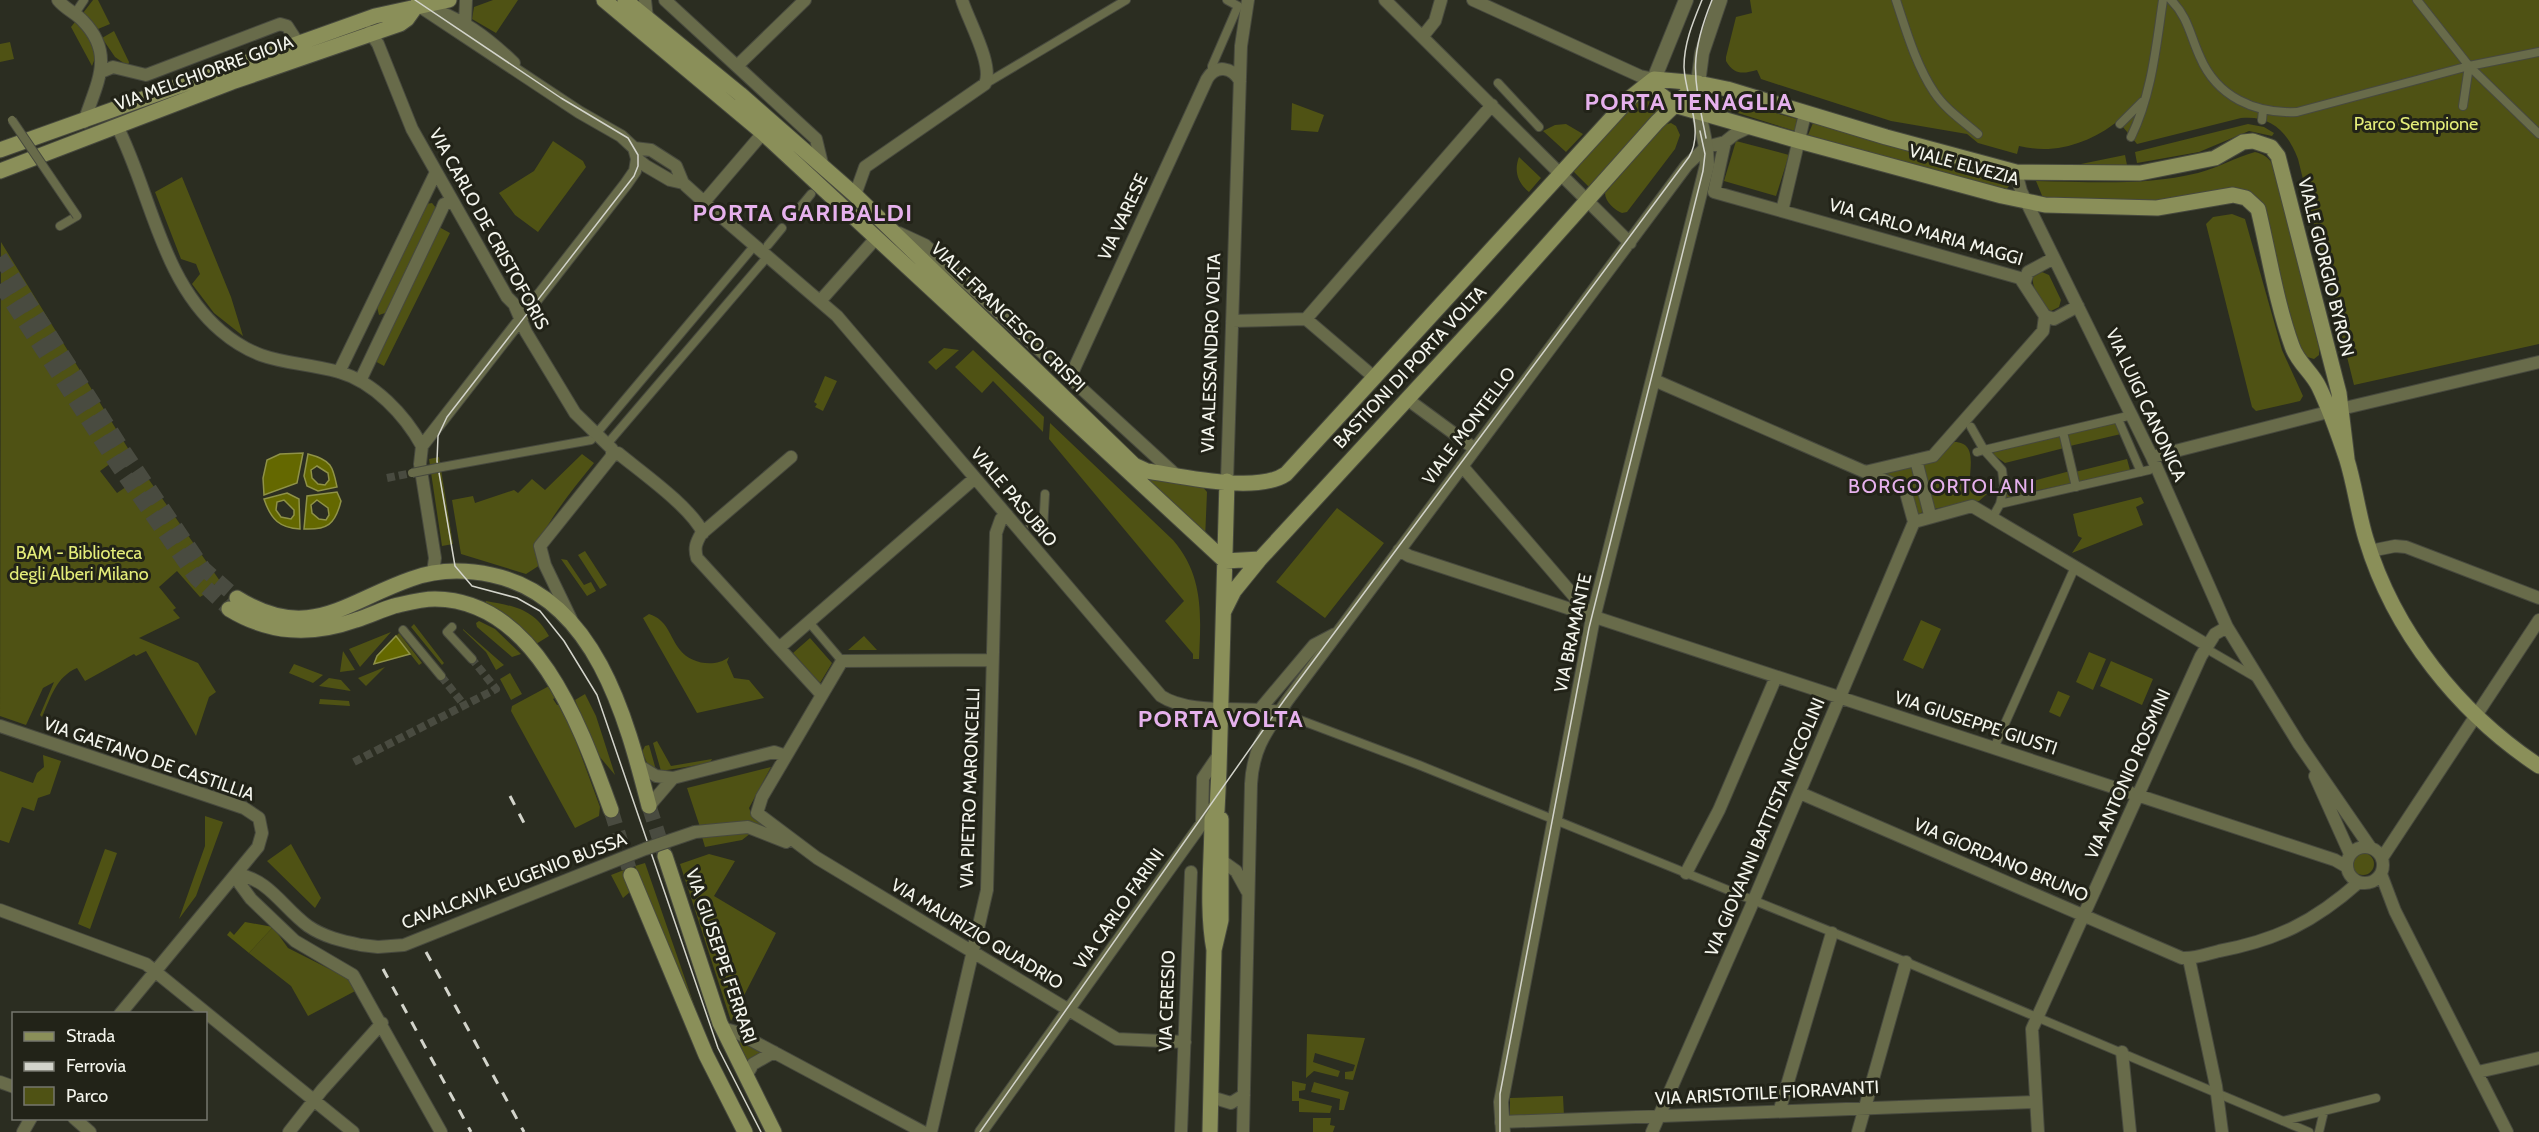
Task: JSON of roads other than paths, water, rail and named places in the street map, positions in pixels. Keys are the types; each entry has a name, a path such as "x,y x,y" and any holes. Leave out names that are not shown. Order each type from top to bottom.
{"main road":[{"name":"VIA MELCHIORRE GIOIA","path":"0,150 415,3 448,0"},
{"path":"604,0 823,168 890,229"},
{"path":"625,0 747,110"},
{"name":"VIA MELCHIORRE GIOIA","path":"0,171 370,32 403,22 415,3"},
{"path":"1654,79 1657,92 1674,105"},
{"name":"VIALE ELVEZIA","path":"1654,79 1698,83 2016,172 2132,174 2215,158 2243,142 2263,142"},
{"name":"BASTIONI DI PORTA VOLTA","path":"1227,481 1262,482 1279,479 1294,466 1630,98 1654,79"},
{"path":"1698,83 1699,113"},
{"name":"BASTIONI DI PORTA VOLTA","path":"1224,611 1234,591 1260,559 1674,105 1698,83"},
{"name":"VIALE ELVEZIA","path":"1674,105 1749,128 2026,202 2044,205 2145,208 2233,195 2249,201 2258,209 2290,339 2300,361"},
{"name":"VIALE FRANCESCO CRISPI","path":"747,110 763,133 877,237 1055,406 1225,561"},
{"name":"VIALE GIORGIO BYRON","path":"2263,142 2271,147 2278,156 2327,353 2335,410"},
{"name":"VIALE FRANCESCO CRISPI","path":"890,229 1134,465 1147,471 1227,481"},
{"path":"2300,361 2315,364 2327,353"},
{"path":"2300,361 2335,410 2370,551 2387,593 2415,643 2450,689 2476,716 2539,766"},
{"name":"VIA ALESSANDRO VOLTA","path":"1217,873 1212,819 1217,807 1220,753 1227,481"},
{"path":"1225,561 1260,559"},
{"path":"611,810 568,703 532,651 506,627 476,608 449,600 425,600 330,628 307,631 271,627 233,603 289,617 318,617 339,611 405,581 434,573 476,571 510,580 542,595 574,624 609,684 638,765 649,806"},
{"path":"425,600 434,573"},
{"name":"VIA GIUSEPPE FERRARI","path":"665,856 722,1028 774,1132"},
{"path":"1209,1132 1215,950 1221,920 1217,873"},
{"path":"631,874 706,1055 745,1132"}],"street":[{"path":"58,0 76,11 100,47 121,69"},
{"path":"76,11 84,0"},
{"path":"465,24 466,0"},
{"path":"645,0 647,18"},
{"path":"665,0 816,139 823,168"},
{"path":"737,66 805,0"},
{"path":"962,0 984,59 987,77 985,84"},
{"path":"855,195 865,167 985,84 1126,0"},
{"path":"1227,0 1244,2"},
{"path":"1423,36 1435,21 1441,0"},
{"path":"1473,0 1640,76 1654,79 1686,0"},
{"path":"1698,83 1702,53 1720,0"},
{"path":"1896,0 1906,33 1933,91 1947,108 1978,134"},
{"path":"2131,137 2152,73 2163,0"},
{"path":"2170,0 2181,10 2192,32 2199,56 2210,76 2225,92 2244,104 2263,110 2297,112 2469,66 2539,52"},
{"path":"2417,0 2469,66 2539,134"},
{"path":"1389,1 1630,243"},
{"name":"VIA VARESE","path":"1067,377 1072,371 1212,72 1212,66 1244,2"},
{"name":"VIA ALESSANDRO VOLTA","path":"1227,481 1244,2"},
{"path":"415,3 448,14 492,42 535,84"},
{"path":"415,3 535,84"},
{"name":"VIA MELCHIORRE GIOIA","path":"84,122 101,72 110,67 135,75 149,75 280,24 287,26 298,43"},
{"name":"VIA CARLO DE CRISTOFORIS","path":"370,32 376,38 407,118 436,172 448,205 520,319 575,413 608,443"},
{"path":"100,47 101,72"},
{"path":"2463,106 2469,66"},
{"path":"1212,72 1226,69 1234,72 1240,81"},
{"path":"1498,83 1539,127"},
{"name":"VIALE PASUBIO","path":"535,84 621,136 636,154 670,180 683,183 821,300 1161,696 1178,706 1221,707"},
{"path":"2120,124 2145,99"},
{"path":"1306,319 1492,105"},
{"path":"2262,120 2263,110"},
{"name":"VIA BRAMANTE","path":"1502,1127 1501,1102 1593,618 1707,165 1699,113"},
{"path":"1782,211 1805,114"},
{"path":"12,120 77,216 60,226"},
{"path":"117,126 180,279 200,310 226,335 255,354 282,362 339,372 360,381 391,406 412,429 422,446"},
{"path":"1706,147 1725,142 1735,134 1749,128"},
{"path":"704,202 763,133"},
{"name":"VIA CARLO MARIA MAGGI","path":"1725,142 1714,192 2019,277 2025,281 2028,272 2054,258"},
{"name":"VIALE MONTELLO","path":"1247,884 1254,759 1259,743 1279,712 1399,549 1687,165 1706,147"},
{"path":"434,573 435,558 420,464 422,446 626,184 635,171 636,154"},
{"path":"339,372 436,172"},
{"name":"VIA LUIGI CANONICA","path":"2016,172 2026,202 2152,457 2227,627 2257,678"},
{"path":"792,217 811,194"},
{"path":"360,381 448,205 435,200 426,200 422,203"},
{"path":"412,473 591,440 782,228"},
{"name":"VIALE FRANCESCO CRISPI","path":"890,229 925,245 1177,476"},
{"path":"821,300 877,237"},
{"path":"612,456 612,449 608,443 763,249"},
{"path":"1865,472 1933,456 2043,331 2045,316 2025,281"},
{"path":"2045,316 2054,319 2078,306"},
{"path":"1232,321 1306,319 1375,378"},
{"path":"2152,457 2335,410 2539,362"},
{"path":"1654,380 1905,490 1914,522 1930,515 1972,506 2257,678 2370,847 2382,858"},
{"path":"1407,399 1475,449"},
{"path":"1980,451 2132,415"},
{"path":"2000,504 2145,471 2118,419"},
{"path":"1971,427 1980,451 2002,470 2004,486 2000,504 1995,513"},
{"path":"2063,432 2076,487"},
{"path":"574,624 540,552 540,546 548,533 612,456 618,453 681,505 698,522 703,533"},
{"path":"790,457 703,533 696,544 697,558 822,695"},
{"path":"1916,460 1930,515"},
{"path":"1462,466 1593,618"},
{"path":"779,648 975,478"},
{"path":"1030,524 1033,522 1043,530 1045,494"},
{"name":"VIA PIETRO MARONCELLI","path":"930,1132 987,890 996,533 1002,519 1007,515"},
{"name":"VIA GIOVANNI BATTISTA NICCOLINI","path":"1652,1132 1754,901 1914,522"},
{"path":"2370,551 2395,546 2406,547 2539,598"},
{"name":"VIA GIUSEPPE GIUSTI","path":"1399,549 1409,556 1593,618 2335,860 2347,867"},
{"path":"1994,748 2075,567"},
{"path":"1548,602 1558,593 1560,580"},
{"path":"2507,1132 2395,911 2381,874 2382,858 2539,620"},
{"path":"808,621 842,661"},
{"path":"452,627 447,632 472,659"},
{"path":"2210,648 2215,634 2227,627"},
{"path":"402,630 441,676"},
{"name":"VIALE MONTELLO","path":"1261,708 1314,645 1339,632"},
{"name":"VIA ANTONIO ROSMINI","path":"2038,1132 2032,1029 2136,795 2210,648"},
{"path":"842,661 992,660"},
{"path":"638,765 653,774 673,778 774,752 786,756 842,661"},
{"path":"1686,873 1719,810 1776,677"},
{"path":"1221,707 1261,708 1279,712 1554,819 2037,1016 2309,1132"},
{"name":"VIA GAETANO DE CASTILLIA","path":"0,726 256,814 261,824 262,839 237,874"},
{"path":"2299,744 2350,854 2347,867 2350,875 2364,882 2395,911"},
{"path":"1202,824 1203,778 1220,753"},
{"name":"VIA MAURIZIO QUADRIO","path":"786,756 757,809 762,819 817,858 1117,1040 1185,1042"},
{"path":"649,806 673,778"},
{"name":"VIA GIORDANO BRUNO","path":"1800,793 2189,958"},
{"name":"VIA CARLO FARINI","path":"981,1132 1202,824 1217,807"},
{"name":"CAVALCAVIA EUGENIO BUSSA","path":"237,874 250,876 264,884 294,914 319,932 334,939 378,947 404,945 645,849 695,832 748,827 775,837 817,858"},
{"path":"2350,854 2359,847 2370,847"},
{"path":"1175,862 1191,872 1232,875 1247,884 1249,901 1243,1132"},
{"name":"VIA CERESIO","path":"1181,1132 1191,872"},
{"path":"122,1012 237,874"},
{"path":"237,874 240,884 280,929 314,954 353,975 382,1023 441,1132"},
{"path":"2222,1132 2217,1093 2189,958 2275,937 2297,927 2364,882 2381,874"},
{"path":"0,910 146,964 156,970 353,1132"},
{"path":"1780,1109 1832,933"},
{"path":"1858,1132 1905,962"},
{"path":"289,1132 382,1023"},
{"path":"722,1028 732,1030 930,1132"},
{"path":"746,1076 753,1064 774,1052"},
{"path":"2122,1052 2130,1132"},
{"path":"2478,1072 2539,1058"},
{"path":"1210,1097 1231,1103 1244,1095"},
{"path":"2282,1121 2376,1098"},
{"name":"VIA ARISTOTILE FIORAVANTI","path":"1502,1127 1780,1109 2035,1102"},
{"path":"2319,1132 2324,1111"},
{"path":"75,1120 90,1132"}],"tunnel":[{"path":"0,257 125,453 204,569 237,598"},
{"path":"0,284 114,460 196,578 229,609"},
{"path":"387,478 412,473"},
{"path":"354,762 496,689 472,659"},
{"path":"441,676 464,705"},
{"path":"649,806 665,856"},
{"path":"611,810 631,875"}],"tram line":[{"path":"415,0 561,98 628,138 638,155 638,166 634,176 447,417 438,436 437,461 455,566 472,586 517,598 540,611 564,641 597,695 718,1048 761,1132"},
{"path":"980,1132 1285,699 1689,157 1693,147 1695,124 1685,78 1684,58 1702,0"},
{"path":"1706,138 1696,83 1696,54 1704,20 1712,0"},
{"path":"1500,1132 1500,1094 1589,628 1703,171 1705,154 1700,131"}],"railway":[{"path":"510,796 525,825"},
{"path":"426,952 524,1132"},
{"path":"383,969 471,1132"}],"district":[{"name":"PORTA TENAGLIA","path":"1689,101"},
{"name":"PORTA GARIBALDI","path":"803,212"},
{"name":"BORGO ORTOLANI","path":"1942,486"},
{"name":"PORTA VOLTA","path":"1221,718"}],"park label":[{"name":"Parco Sempione","path":"2416,124"},
{"name":"BAM - Biblioteca degli Alberi Milano","path":"79,563"}]}
